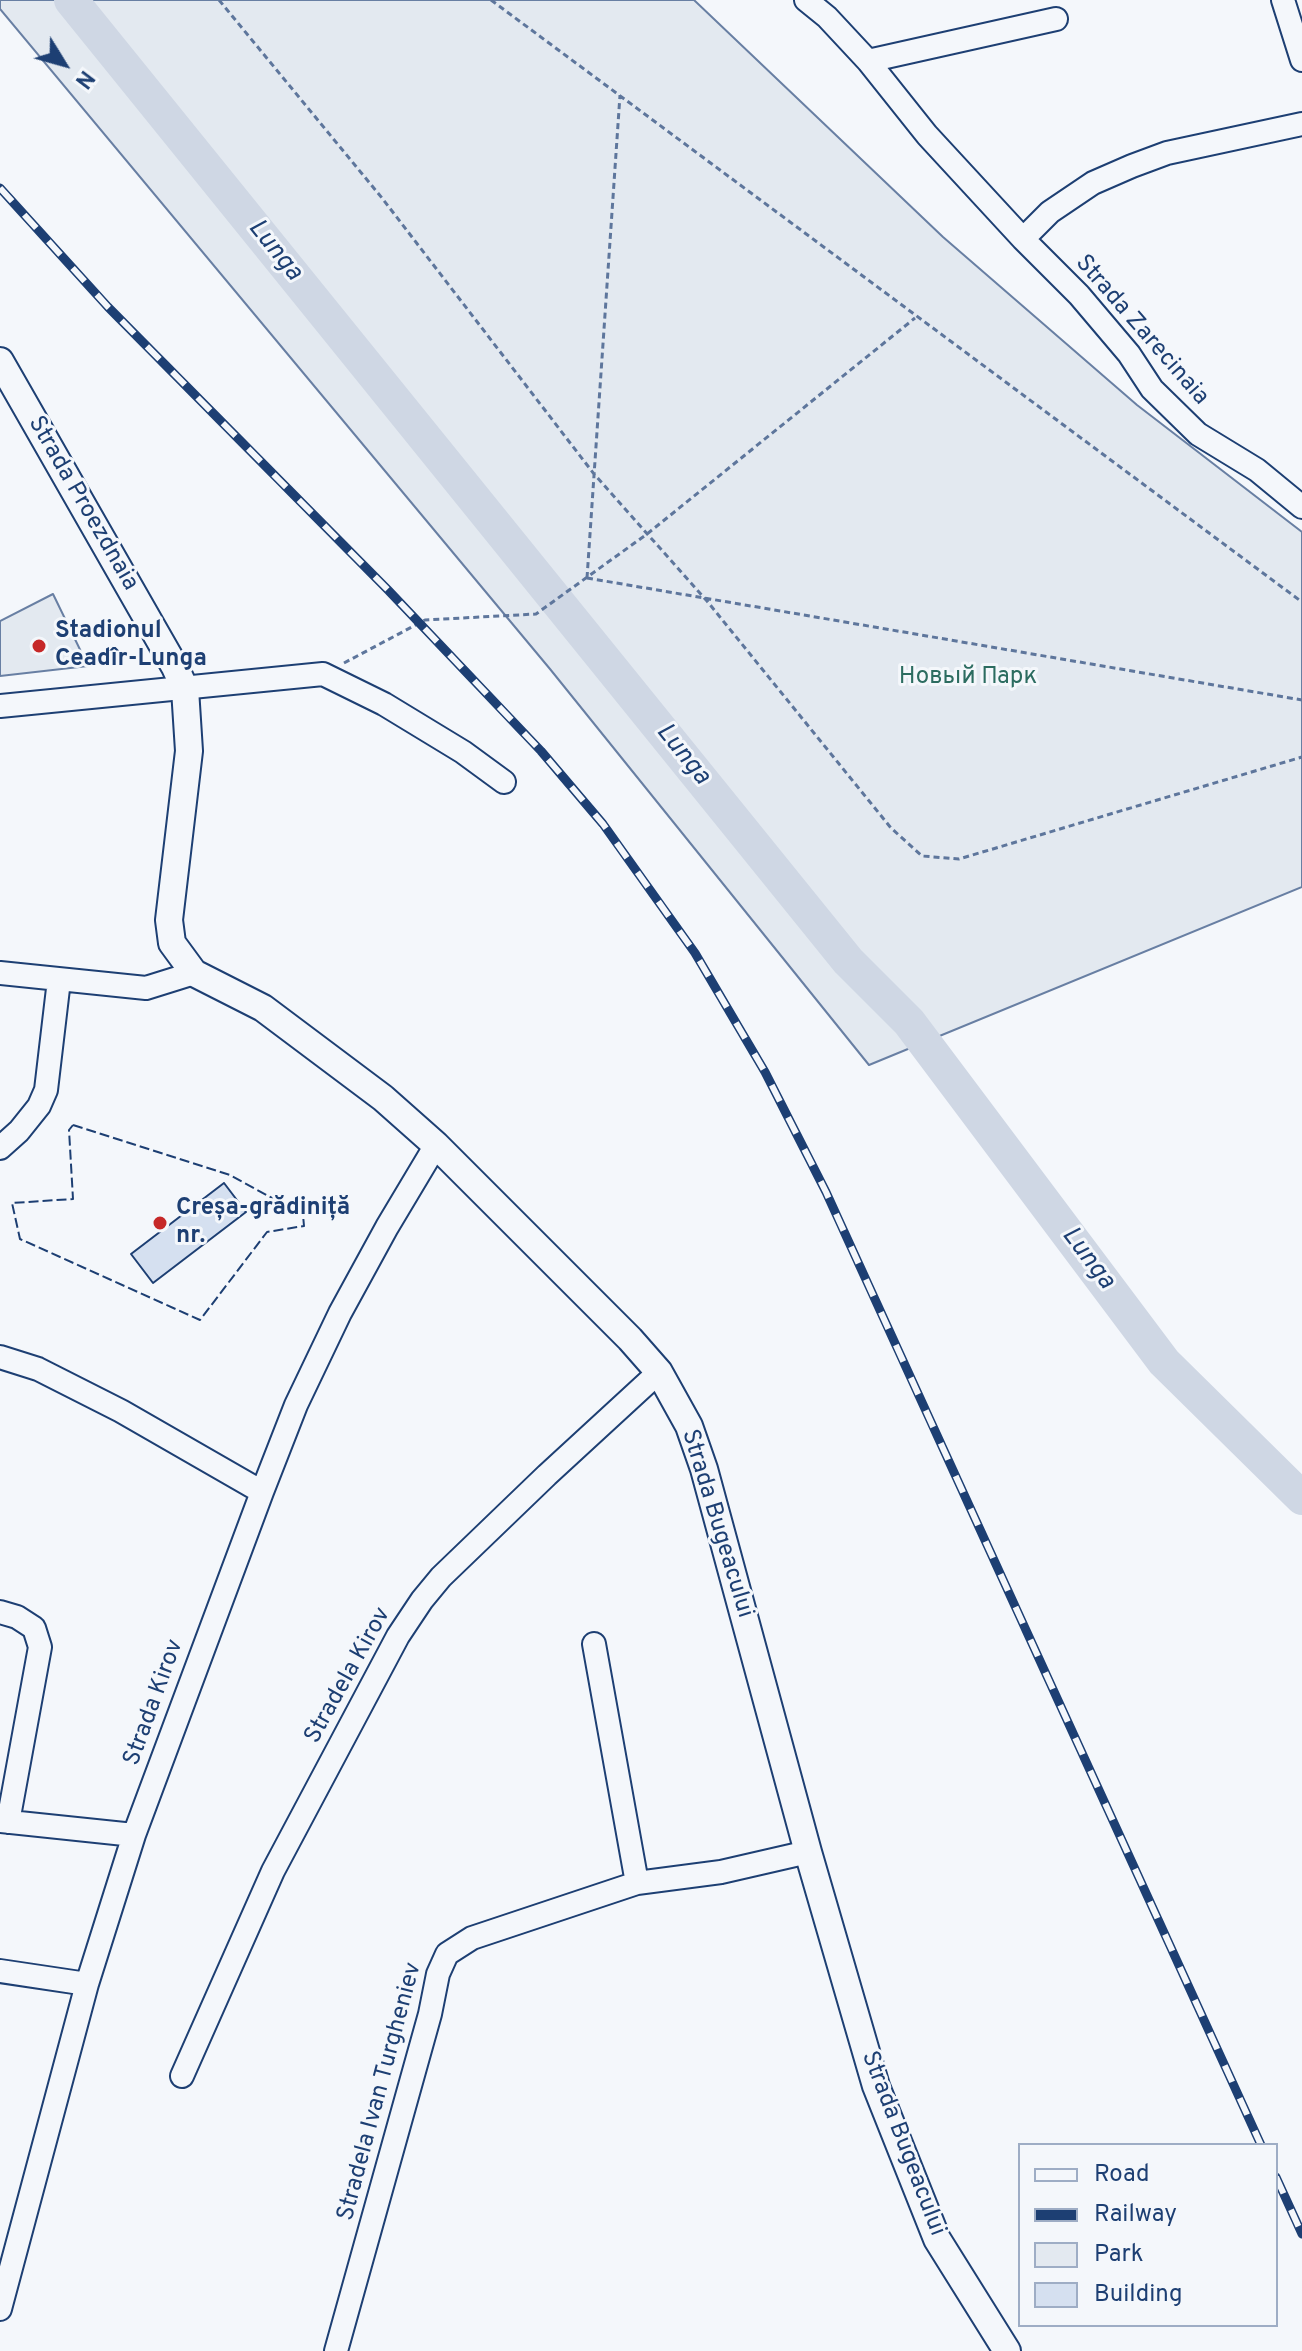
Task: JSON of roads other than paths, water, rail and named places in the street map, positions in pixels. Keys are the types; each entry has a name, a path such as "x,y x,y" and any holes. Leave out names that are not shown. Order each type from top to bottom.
{"main road":[{"name":"Strada Proezdnaia","path":"0,361 185,689 189,751 169,920 172,943 194,973"},
{"name":"Strada Bugeacului","path":"194,973 263,1008 383,1098 436,1145 607,1314 659,1372 689,1426 704,1469 808,1852 876,2086 937,2239 1007,2351"}],"street":[{"name":"Strada Zarecinaia","path":"806,0 827,17 868,61 927,135 1079,295 1129,354 1152,389 1198,434 1257,470 1302,507"},
{"path":"1283,0 1302,60"},
{"path":"868,61 1056,19"},
{"path":"1023,239 1050,212 1093,183 1132,166 1167,153 1302,124"},
{"path":"0,706 323,674 384,704 463,752 504,782"},
{"path":"0,973 146,988 194,973"},
{"path":"0,1148 39,1106 46,1090 59,980"},
{"name":"Strada Kirov","path":"0,2309 87,1984 134,1835 262,1492 296,1405 340,1313 436,1145"},
{"path":"0,1357 38,1369 121,1411 262,1492"},
{"name":"Stradela Kirov","path":"182,2076 273,1871 398,1636 422,1600 441,1577 547,1475 659,1372"},
{"path":"0,1612 17,1617 34,1628 40,1647 4,1822 134,1835"},
{"path":"594,1644 637,1883"},
{"name":"Stradela Ivan Turgheniev","path":"336,2351 430,2014 438,1974 447,1954 472,1938 637,1883 721,1872 808,1852"},
{"path":"0,1971 87,1984"}],"waterway":[{"name":"Lunga","path":"71,0 848,961 909,1022 1164,1362 1302,1498"}],"railway":[{"path":"0,188 108,307 388,590 541,751 603,824 695,953 765,1072 826,1192 1260,2143"},
{"path":"1278,2181 1302,2234"}],"place":[{"name":"Stadionul Ceadîr-Lunga","path":"39,646"},
{"name":"Creșa-grădiniță nr.","path":"160,1223"}],"park label":[{"name":"Новый Парк","path":"968,678"}]}
